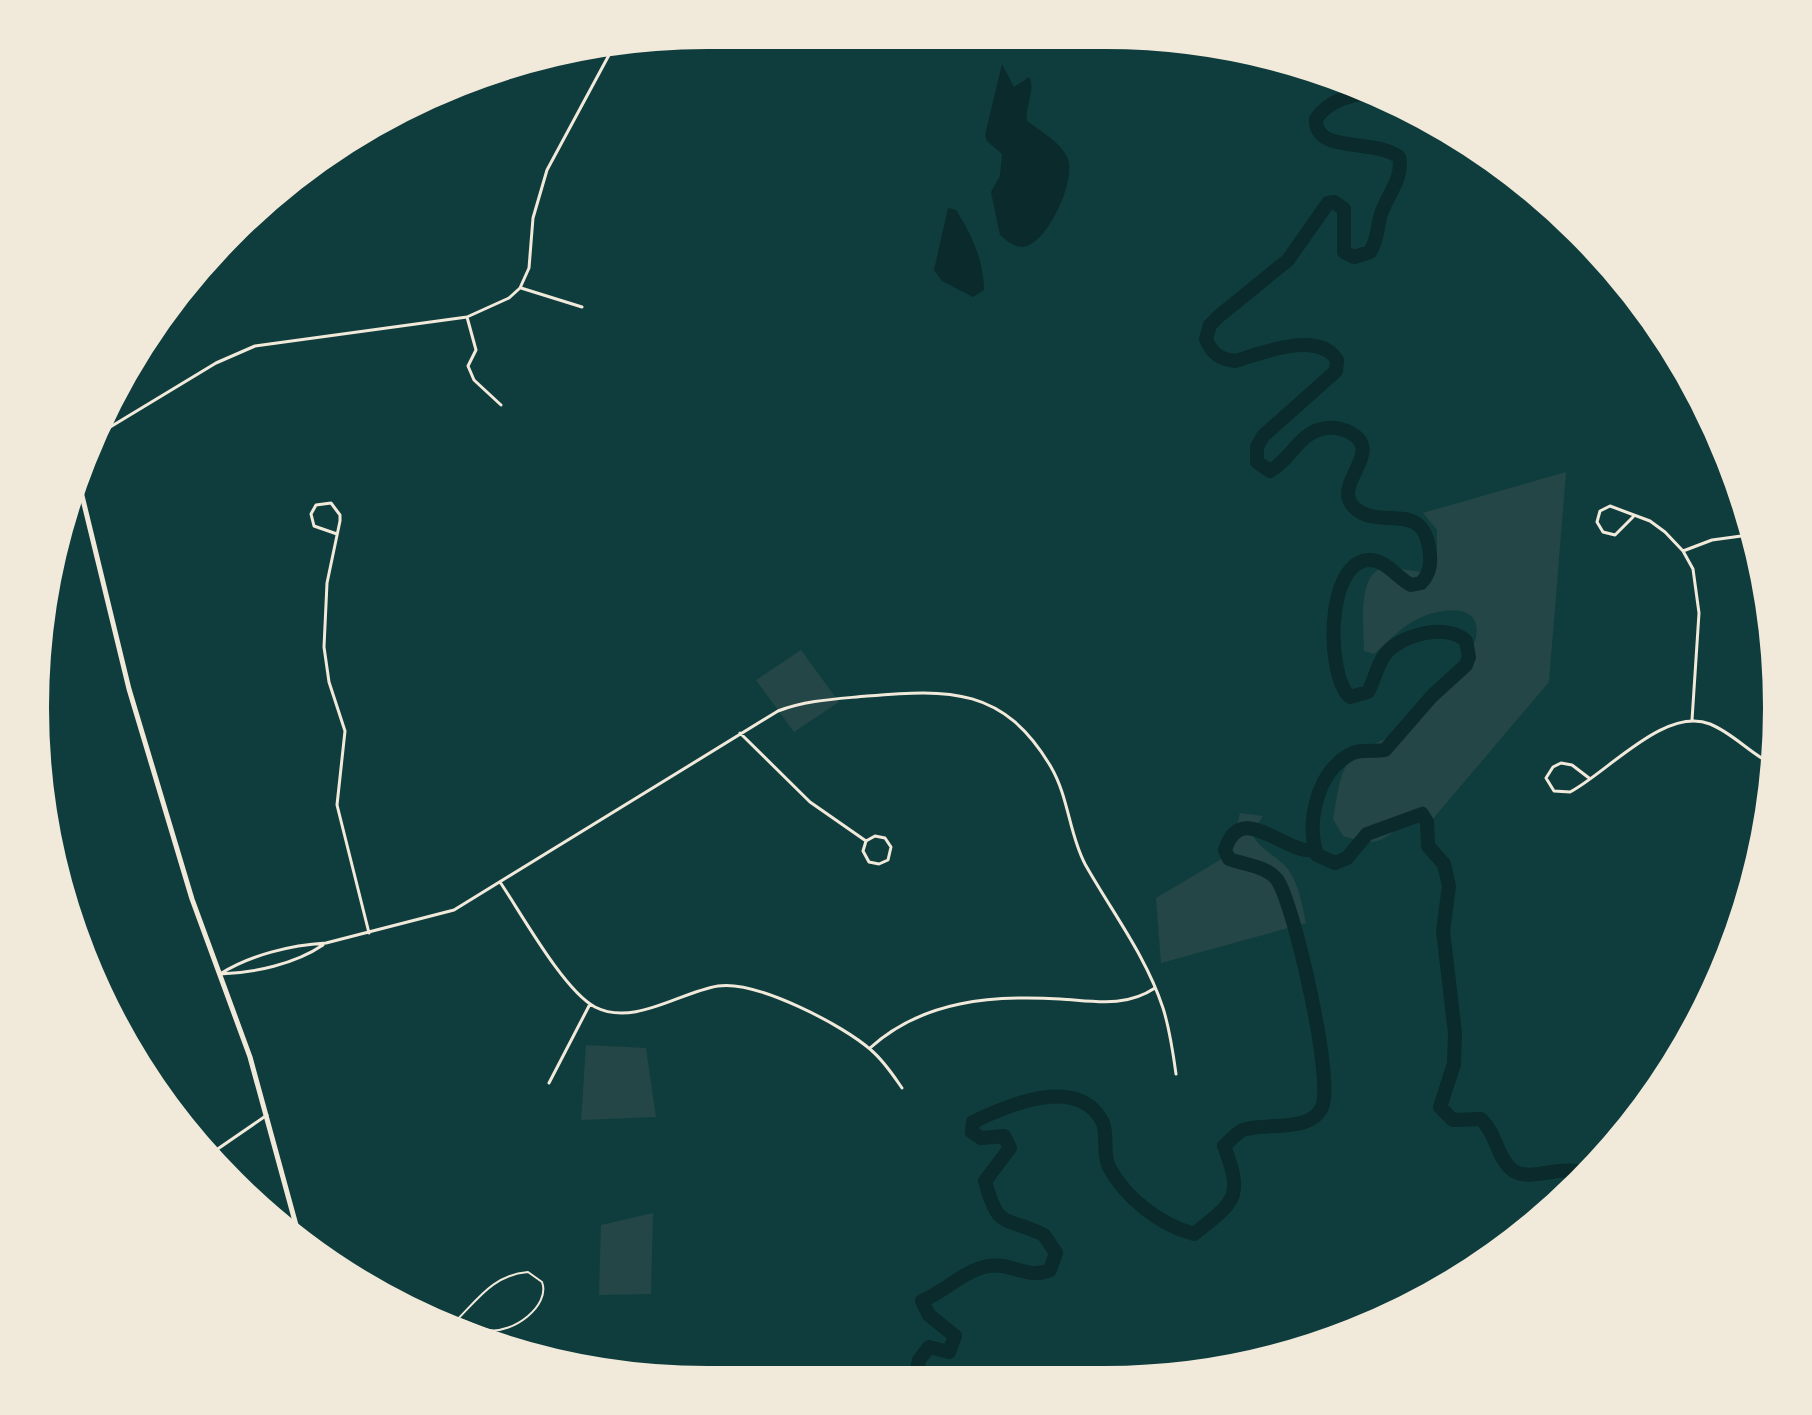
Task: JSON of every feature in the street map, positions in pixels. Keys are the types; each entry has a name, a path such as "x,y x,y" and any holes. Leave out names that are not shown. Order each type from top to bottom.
{"main road":[{"path":"81,490 126,679 192,899 267,1115 297,1228"}],"street":[{"path":"105,430 226,358 255,346 467,317 495,307 520,288 529,268 533,218 547,170 579,105 610,52"},
{"path":"520,288 582,307"},
{"path":"467,317 476,350 468,366 471,374 501,405"},
{"path":"337,534 320,530 313,524 311,514 319,504 329,503 337,508 340,518 337,534 326,591 324,647 329,682 345,731 337,805 369,933"},
{"path":"1633,517 1615,535 1603,532 1597,522 1600,511 1610,506 1655,525 1683,551 1693,569 1699,600 1692,720"},
{"path":"1683,551 1712,540 1745,535"},
{"path":"220,974 238,963 306,944 326,943 444,915 738,732 800,703 918,692 967,697 1002,713 1030,739 1053,772 1080,853 1129,936 1155,988 1167,1022 1176,1074"},
{"path":"1589,778 1572,765 1561,763 1553,767 1546,778 1551,788 1562,793 1574,790 1655,734 1692,720 1722,730 1766,759"},
{"path":"738,732 810,802 866,841"},
{"path":"875,836 885,838 891,847 888,860 879,864 867,860 863,851 866,841 875,836"},
{"path":"500,882 552,959 590,1004 606,1011 625,1013 706,989 746,985 776,995 869,1049 902,1088"},
{"path":"220,974 244,973 283,962 310,954 326,943"},
{"path":"869,1049 902,1025 953,1004 993,999 1126,1001 1155,988"},
{"path":"549,1083 590,1004"},
{"path":"215,1151 267,1115"}],"lane":[{"path":"457,1321 468,1305 504,1277 528,1272 542,1282 545,1297 541,1304 505,1329 490,1330 460,1319"}],"shaded area":[{"path":"1002,64 1014,87 1029,77 1031,87 1027,121 1061,148 1068,159 1064,196 1050,224 1041,236 1022,247 1013,245 1000,235 991,192 1000,176 1002,154 987,141 985,135"},
{"path":"948,208 956,210 962,219 979,258 984,290 973,297 942,281 934,270"},
{"path":"1566,472 1549,682 1426,827 1420,818 1411,818 1386,837 1373,842 1343,836 1333,819 1345,767 1353,757 1403,728 1439,698 1467,661 1477,632 1475,621 1469,614 1448,610 1407,625 1374,654 1364,651 1365,593 1373,573 1397,568 1425,573 1437,562 1437,530 1423,513"},
{"path":"801,650 839,702 794,732 756,680"},
{"path":"1240,813 1263,816 1252,833 1259,844 1284,864 1292,875 1306,923 1161,963 1156,898 1230,854"},
{"path":"586,1045 646,1048 656,1117 581,1120"},
{"path":"653,1213 651,1294 599,1295 601,1225"}],"waterway":[{"path":"1357,95 1328,106 1316,119 1318,130 1325,137 1388,151 1399,157 1397,179 1381,214 1370,252 1354,257 1344,252 1344,209 1334,202 1328,203 1288,260 1219,316 1210,325 1206,339 1217,355 1235,361 1289,346 1317,346 1328,351 1337,360 1336,371 1263,436 1257,447 1257,462 1270,471 1317,430 1333,428 1351,433 1360,441 1363,450 1348,490 1349,500 1366,515 1411,521 1420,526 1426,537 1430,562 1428,573 1421,583 1411,585 1387,566 1369,560 1355,566 1344,579 1334,621 1334,645 1342,685 1350,697 1368,692 1382,660 1391,649 1400,642 1423,634 1447,632 1458,635 1466,641 1469,657 1466,665 1432,696 1385,750 1361,751 1347,756 1328,775 1321,787 1314,814 1317,855 1335,863 1347,858 1367,834 1422,814 1427,822 1428,846 1444,864 1449,886 1443,931 1455,1033 1454,1064 1440,1107 1453,1120 1481,1119 1502,1158 1518,1173 1579,1172"},
{"path":"917,1371 919,1360 929,1347 949,1352 955,1336 929,1315 922,1301 980,1268 997,1265 1042,1273 1050,1270 1056,1253 1044,1235 1005,1220 994,1208 985,1181 1010,1148 1004,1136 981,1138 972,1132 973,1122 1004,1108 1040,1098 1075,1099 1089,1106 1101,1119 1109,1167 1125,1190 1157,1217 1194,1234 1219,1214 1232,1197 1234,1177 1224,1146 1235,1135 1252,1128 1298,1124 1316,1115 1322,1107 1323,1064 1311,994 1294,924 1274,876 1229,859 1225,850 1232,835 1242,829 1265,833 1304,850 1316,850"}]}
